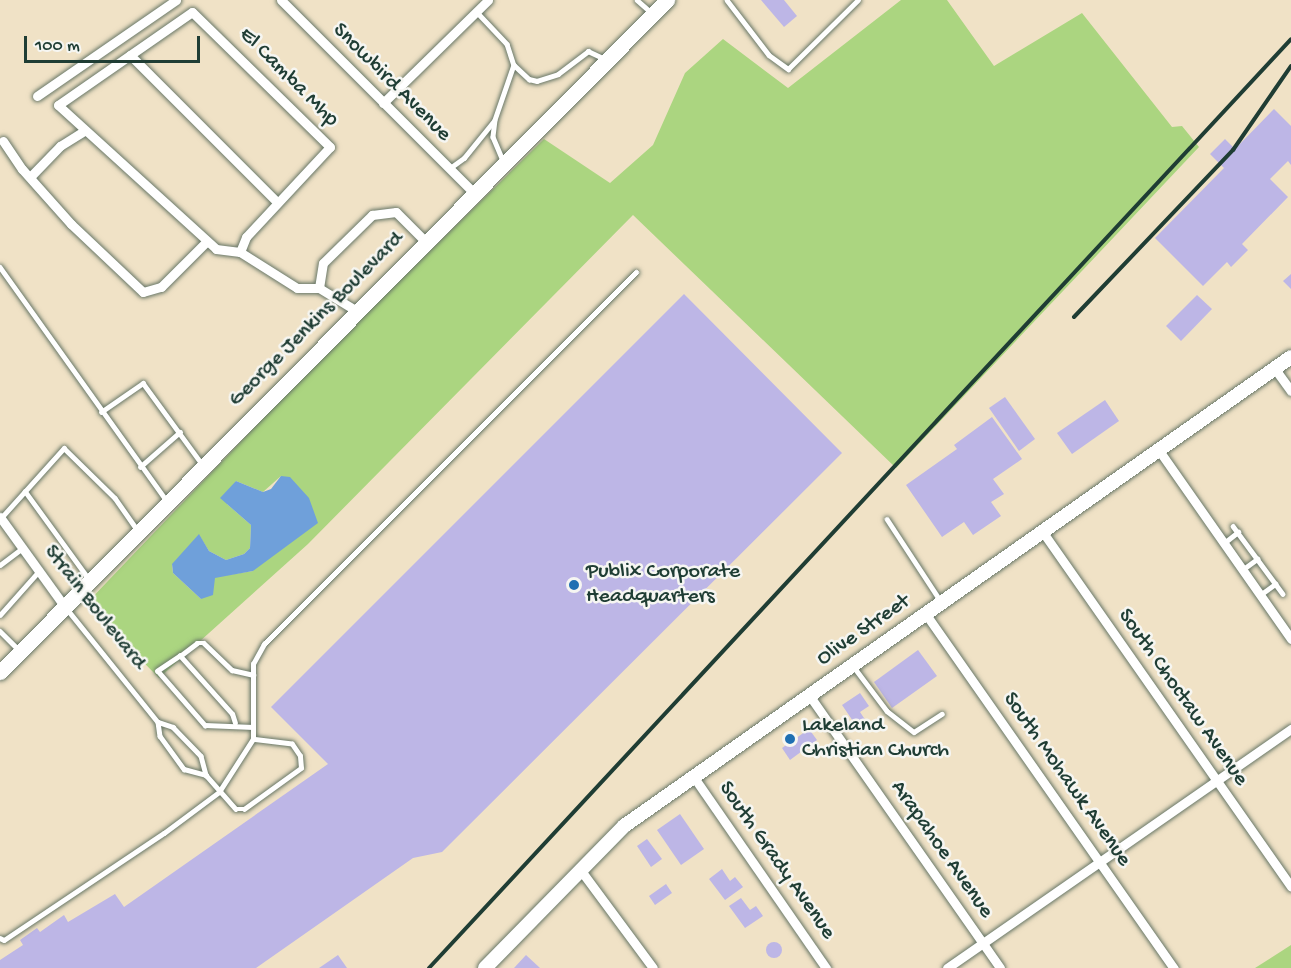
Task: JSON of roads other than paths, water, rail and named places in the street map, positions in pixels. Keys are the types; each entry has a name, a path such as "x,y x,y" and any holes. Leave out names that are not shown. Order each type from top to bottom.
{"main road":[{"name":"George Jenkins Boulevard","path":"0,672 667,0"},
{"name":"Olive Street","path":"484,968 579,868 624,826 1291,357"}],"street":[{"path":"38,96 176,0"},
{"name":"Snowbird Avenue","path":"281,0 474,193"},
{"path":"383,103 488,0"},
{"name":"El Camba Mhp","path":"130,55 192,12 330,147 278,202"},
{"path":"240,252 246,237 278,202 130,55 58,105 206,242 228,253 240,252 297,288 319,288 357,311"},
{"path":"31,176 60,146 84,131"},
{"path":"3,141 71,224 143,292 161,287 206,242"},
{"path":"319,288 323,263 372,215 396,212 426,242"},
{"path":"1275,369 1291,391"},
{"path":"1158,449 1291,639"},
{"name":"Strain Boulevard","path":"1,517 65,607"},
{"name":"South Choctaw Avenue","path":"1042,531 1291,887"},
{"name":"South Mohawk Avenue","path":"925,614 1174,968"},
{"name":"Arapahoe Avenue","path":"809,695 1000,968"},
{"path":"946,968 1291,729"},
{"name":"South Grady Avenue","path":"693,776 826,968"},
{"path":"579,868 653,968"}],"lane":[{"path":"637,0 653,14"},
{"path":"727,0 769,54 788,69 858,0"},
{"path":"476,11 507,45 514,65 529,79 537,81 558,74 588,51 607,60"},
{"path":"505,163 495,150 495,120 514,65"},
{"path":"449,168 464,158 495,120"},
{"path":"0,267 140,467 168,502"},
{"path":"0,939 4,940 164,833 219,792 252,740 253,664 264,644 636,272"},
{"path":"101,412 143,382 204,466"},
{"path":"140,467 180,432"},
{"path":"1,517 64,448 115,498 138,532"},
{"path":"25,491 90,581"},
{"path":"887,519 941,602"},
{"path":"1233,526 1283,594"},
{"path":"1224,543 1238,532"},
{"path":"0,566 22,548"},
{"path":"1242,570 1257,559"},
{"path":"0,615 39,571"},
{"path":"1260,595 1275,584"},
{"name":"Strain Boulevard","path":"65,607 158,722 160,736 184,769 206,776"},
{"path":"0,631 21,652"},
{"path":"253,675 232,670 204,643 197,643 158,671 206,725 235,723 253,727"},
{"path":"180,656 232,714 235,723"},
{"path":"852,665 887,711 914,732 942,714"},
{"name":"Strain Boulevard","path":"158,722 173,727 201,756 206,776 236,809 244,809 301,768 300,756 292,744 252,740"}],"water":[{"path":"281,476 290,477 309,498 318,523 253,571 215,578 213,595 201,599 173,573 172,564 199,534 209,551 226,560 244,554 250,548 251,525 220,498 236,481 263,492 271,489"}],"railway":[{"path":"429,968 1291,39"},
{"path":"1074,317 1233,150 1291,66"}],"place":[{"name":"Publix Corporate Headquarters","path":"574,585"},
{"name":"Lakeland Christian Church","path":"790,739"}]}
